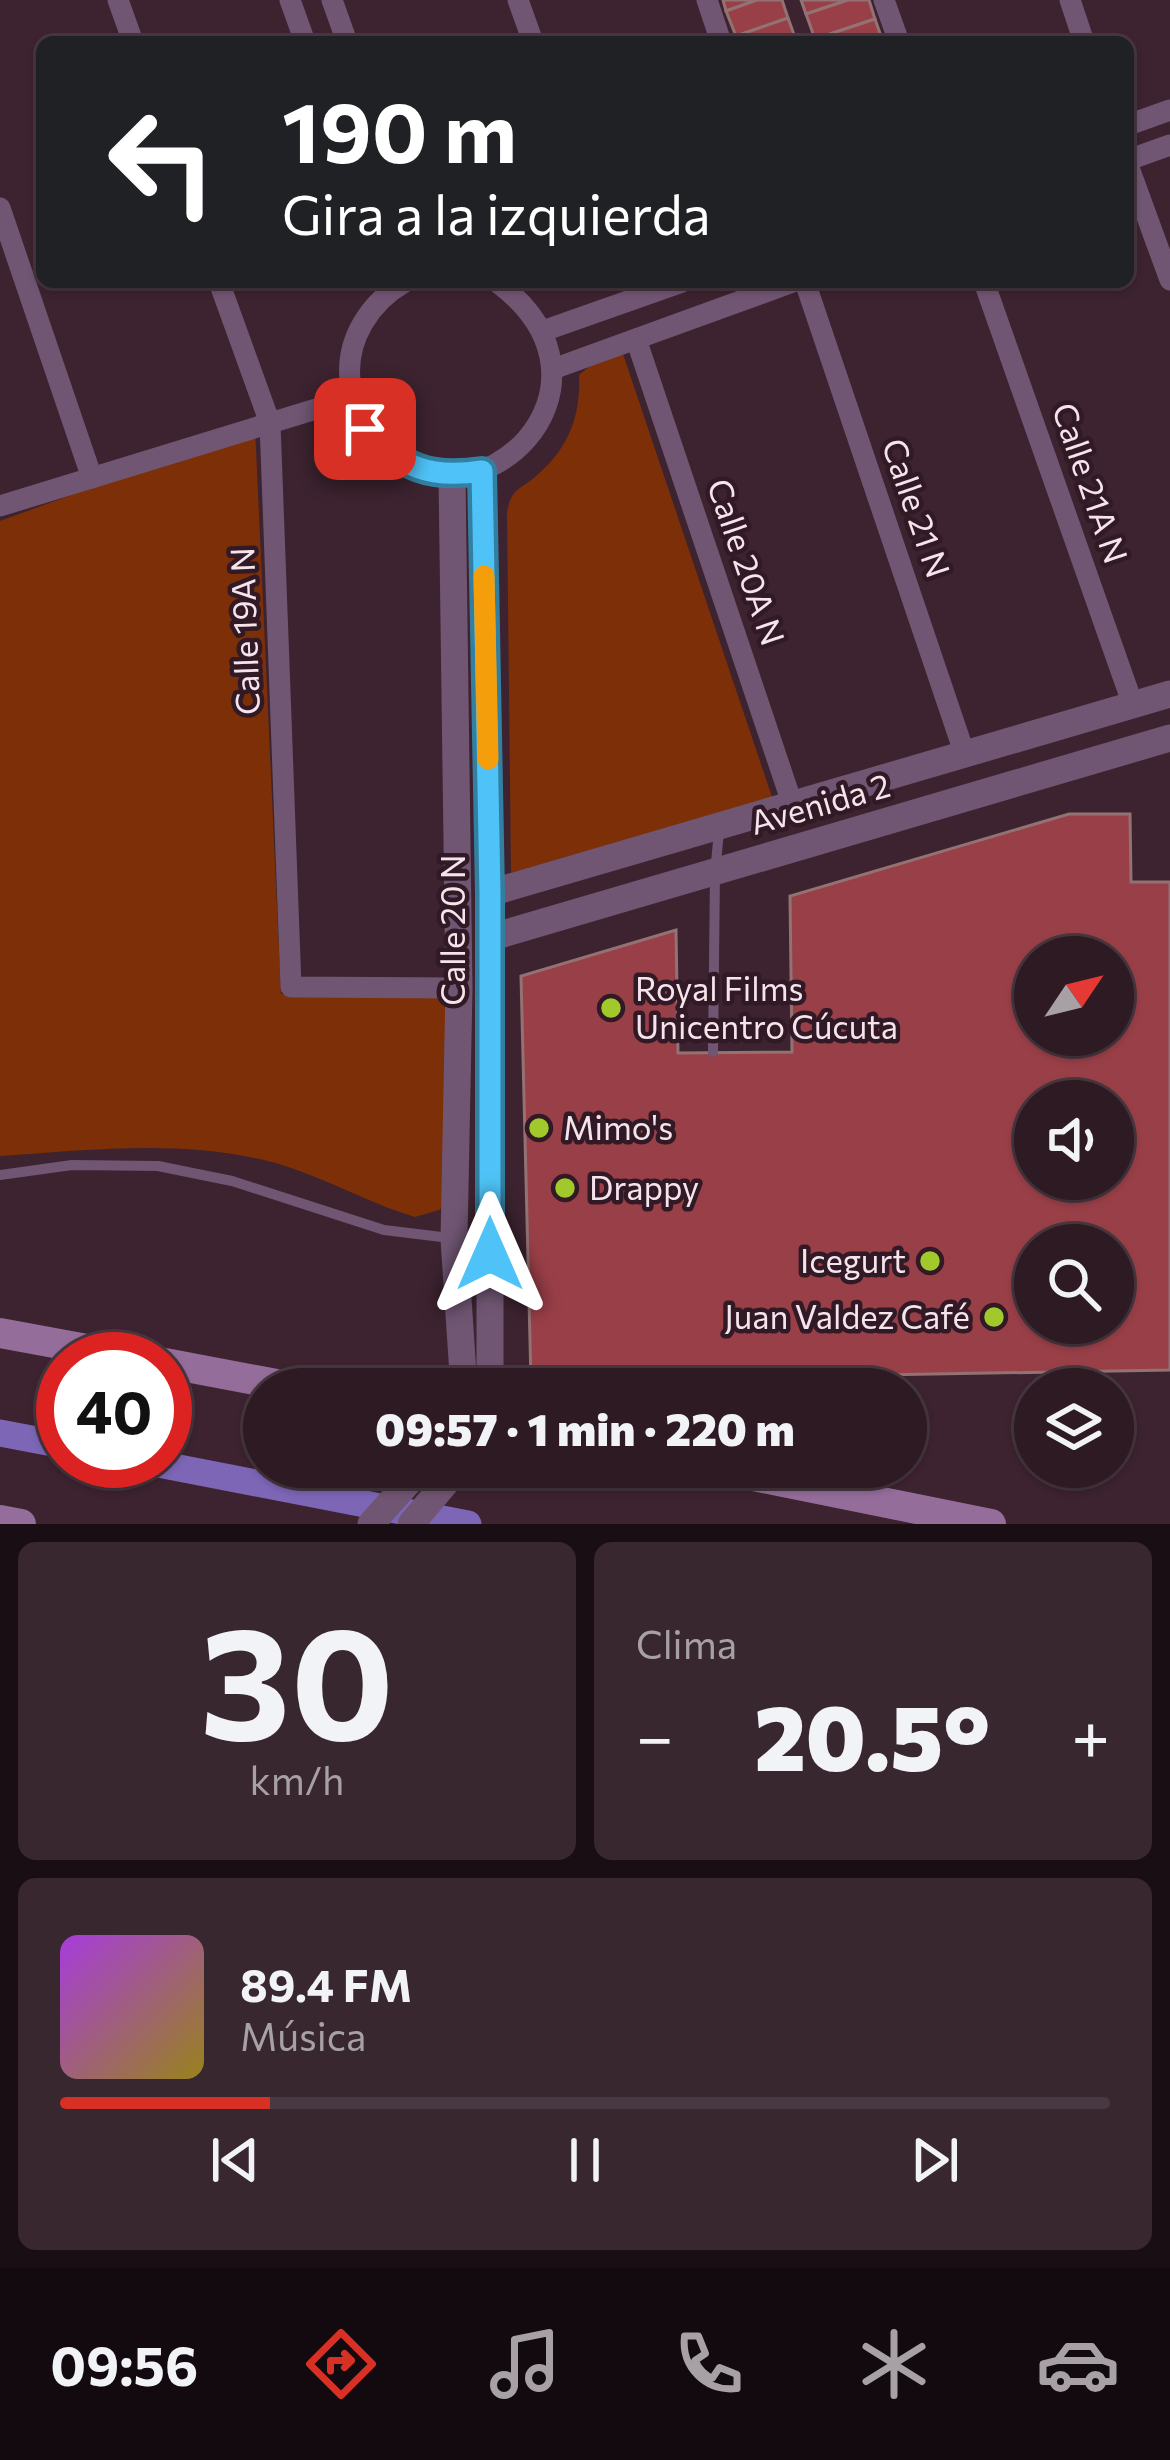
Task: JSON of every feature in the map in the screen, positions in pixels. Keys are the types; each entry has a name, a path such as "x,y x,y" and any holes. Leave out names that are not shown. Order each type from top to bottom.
{"main road":[{"path":"0,1333 36,1340"},
{"path":"192,1369 243,1378"},
{"path":"813,1488 991,1524"},
{"path":"0,1520 22,1524"}],"street":[{"path":"118,0 131,36"},
{"path":"290,0 303,36"},
{"path":"332,0 345,36"},
{"path":"518,0 531,36"},
{"path":"707,0 720,36"},
{"path":"884,0 896,36"},
{"path":"1070,0 1082,36"},
{"path":"1134,122 1170,110"},
{"path":"1134,160 1170,145"},
{"path":"1134,179 1170,280"},
{"path":"0,208 92,478"},
{"name":"Calle 19A N","path":"221,288 270,423 291,987 459,988"},
{"path":"391,288 370,310 355,337 349,367 352,398 365,429 389,454 418,470 452,476 482,471 512,456 535,432 549,402 553,369 543,331 524,302 505,288"},
{"path":"553,369 776,288"},
{"name":"Calle 21 N","path":"807,288 965,755"},
{"name":"Calle 21A N","path":"986,288 1133,705"},
{"path":"543,331 620,292"},
{"name":"Calle 20A N","path":"636,339 793,806"},
{"path":"0,506 352,398"},
{"name":"Calle 20 N","path":"482,471 490,893 490,1368"},
{"name":"Calle 20 N","path":"452,476 459,988 454,1239 463,1368"},
{"name":"Avenida 2","path":"490,893 1170,694"},
{"name":"Avenida 2","path":"489,938 1170,738"},
{"path":"371,1524 403,1488"},
{"path":"411,1524 441,1488"}],"lane":[{"path":"713,1052 720,828"},
{"path":"0,1175 72,1165 158,1166 251,1187 385,1230 454,1239"}],"shaded area":[{"path":"622,351 772,797 511,873 507,512 514,494 564,443 578,405 579,375 597,360"},
{"path":"255,428 281,994 450,994 456,1198 439,1210 415,1217 287,1167 235,1154 134,1148 0,1156 0,521"}],"building":[{"path":"723,0 757,0 726,11"},
{"path":"757,0 782,0 788,18 736,36 726,11"},
{"path":"801,0 848,0 806,14"},
{"path":"848,0 869,0 875,19 814,36 806,14"},
{"path":"788,18 795,36 736,36"},
{"path":"875,19 881,36 824,36"},
{"path":"1069,814 1130,814 1131,882 1170,882 1170,1370 1014,1368 1014,1373 927,1374 927,1368 531,1368 521,976 676,930 678,1053 792,1052 790,896"}],"waterway":[{"path":"0,1433 36,1440"},
{"path":"192,1470 468,1524"}],"slow traffic":[{"path":"484,576 488,759"}],"place":[{"name":"Royal Films Unicentro Cúcuta","path":"611,1008"},
{"name":"Mimo's","path":"539,1128"},
{"name":"Drappy","path":"565,1188"},
{"name":"Icegurt","path":"930,1261"},
{"name":"Juan Valdez Café","path":"994,1317"}],"route":[{"path":"365,429 389,454 418,470 452,476 482,471 490,893 490,1254"}]}
